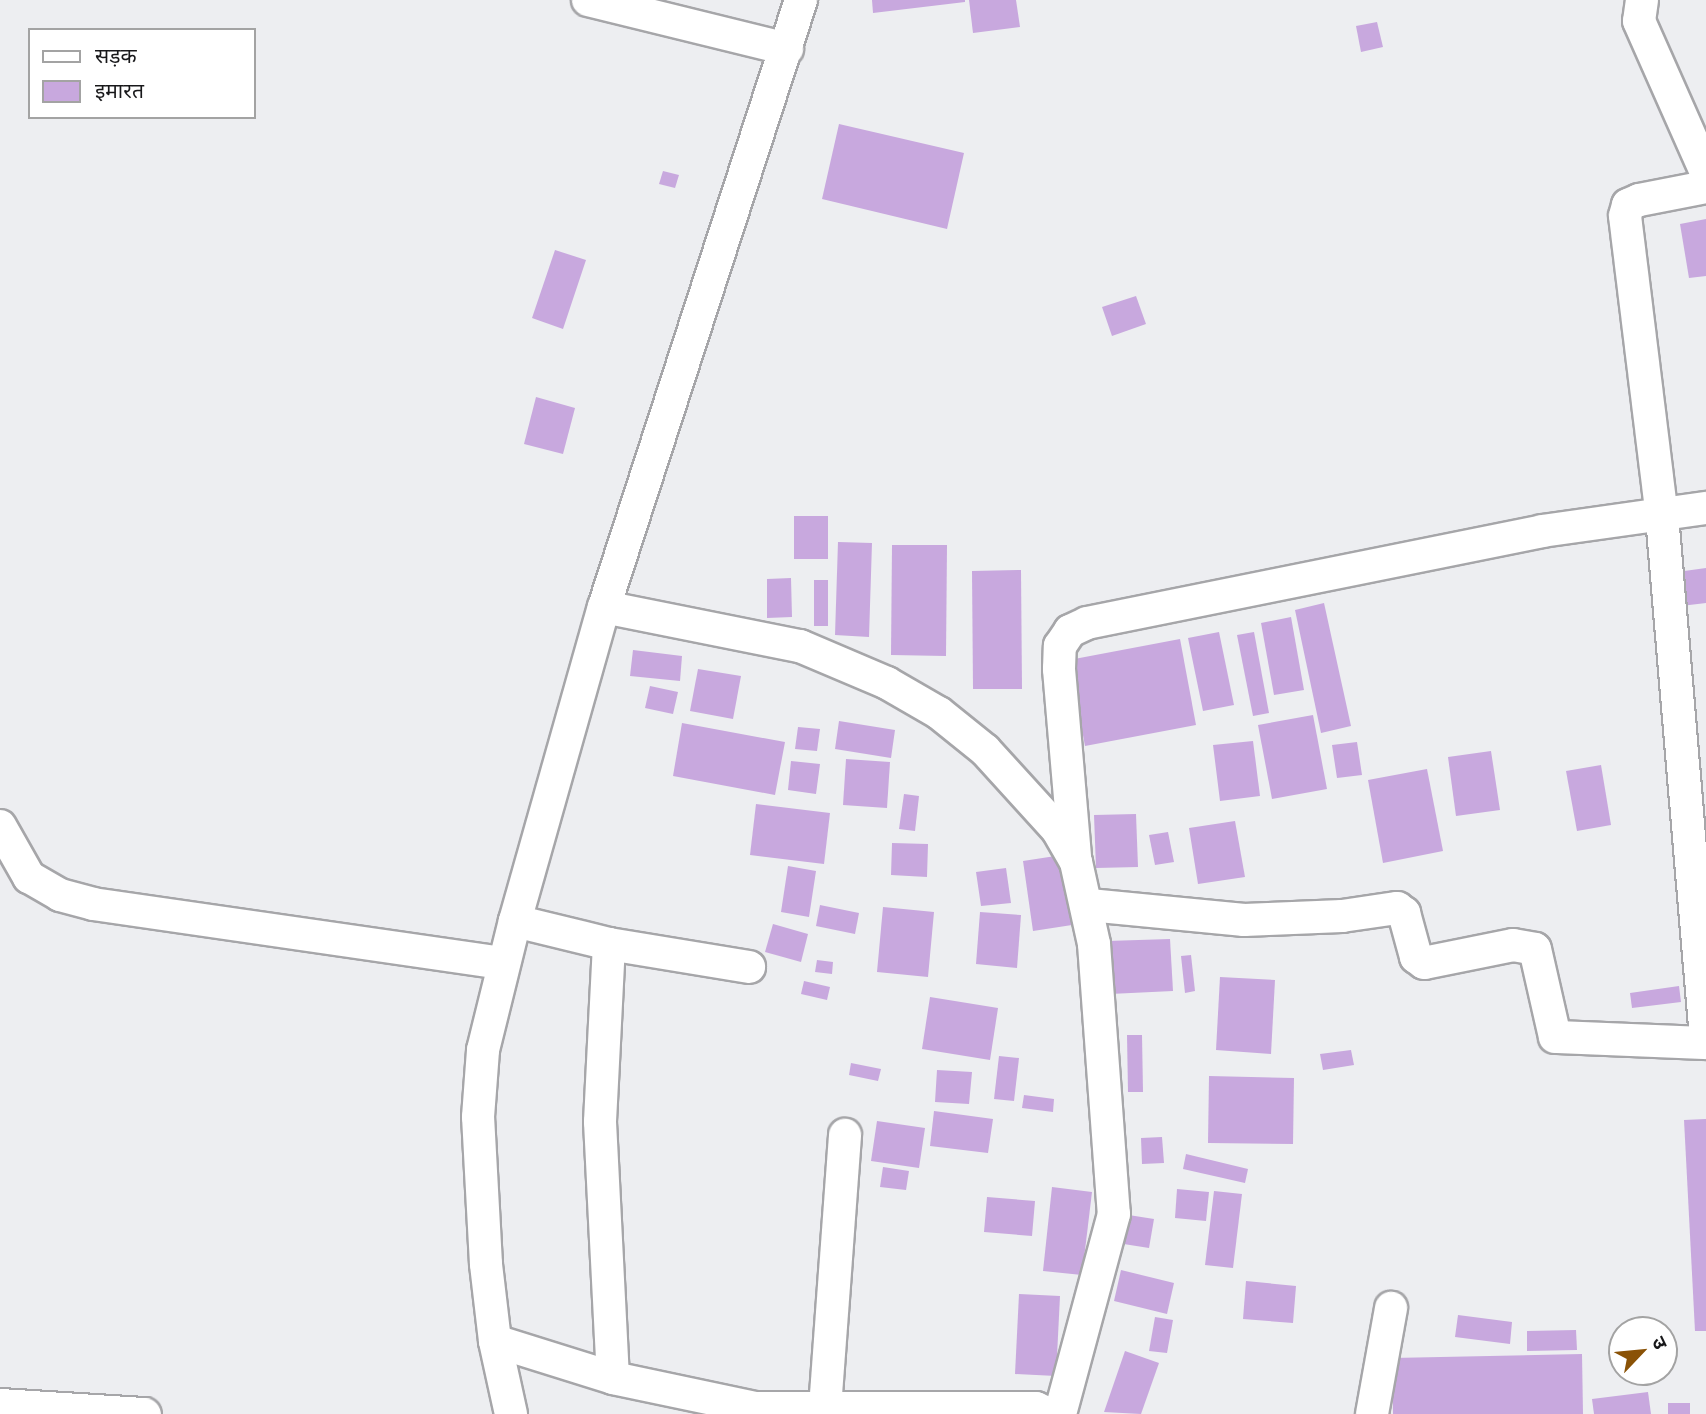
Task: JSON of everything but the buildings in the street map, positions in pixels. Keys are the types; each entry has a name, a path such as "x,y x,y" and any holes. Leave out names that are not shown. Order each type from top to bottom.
{"street":[{"path":"588,0 787,49"},
{"path":"511,1414 495,1341 478,1117 483,1050 514,921 604,607 801,0"},
{"path":"1642,0 1639,21 1706,172"},
{"path":"1706,187 1639,200 1628,205 1625,216 1662,516 1701,924 1706,1038"},
{"path":"1060,1414 1114,1214 1108,1092 1089,905 1076,862 1059,669 1060,646 1070,631 1087,623 1542,531 1706,508"},
{"path":"604,607 800,646 887,683 939,713 985,750 1057,829 1076,862"},
{"path":"0,827 29,877 60,895 93,904 503,964"},
{"path":"1089,905 1244,920 1342,916 1397,908 1404,914 1416,957 1424,963 1513,945 1535,949 1555,1037 1706,1043"},
{"path":"514,921 609,944 748,967"},
{"path":"609,944 600,1122 613,1378"},
{"path":"825,1408 845,1135"},
{"path":"1372,1414 1391,1308"},
{"path":"495,1341 613,1378 754,1411 825,1408 1036,1408 1049,1414"},
{"path":"0,1405 145,1414"}]}
